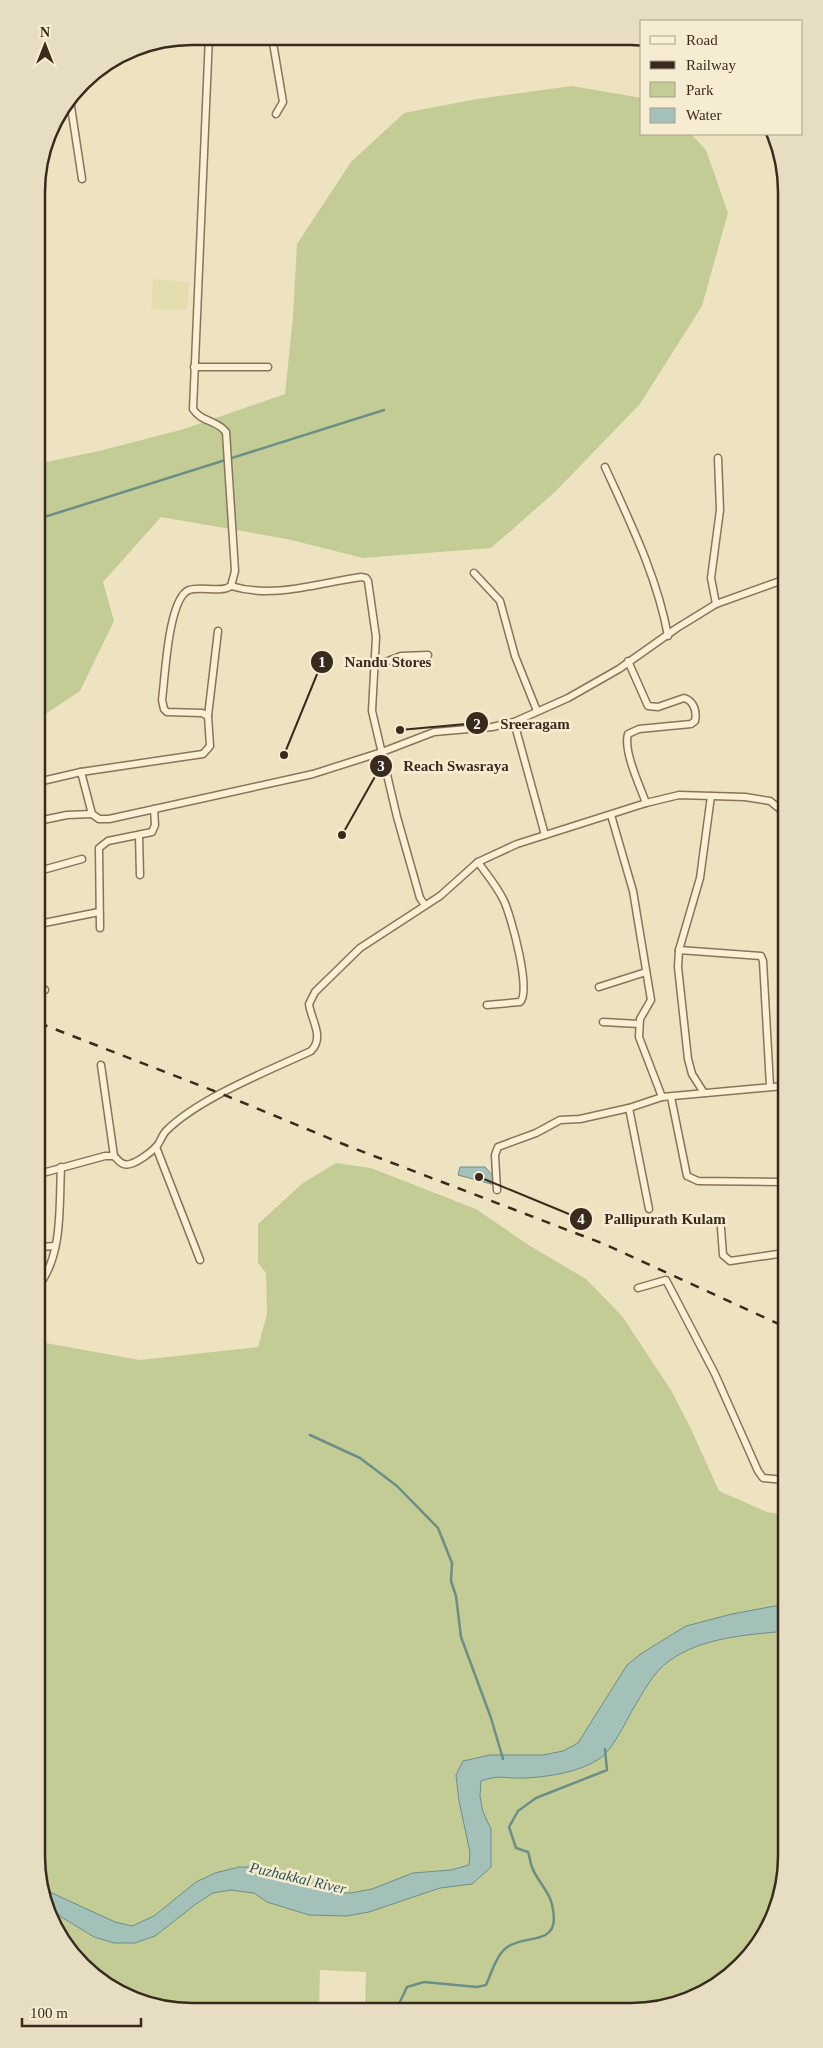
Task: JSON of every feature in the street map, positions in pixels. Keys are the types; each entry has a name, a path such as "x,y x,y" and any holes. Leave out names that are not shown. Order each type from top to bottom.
{"street":[{"path":"209,45 193,409 201,418 222,426 226,432 235,571 231,586"},
{"path":"273,45 283,97 282,106 276,114"},
{"path":"71,108 82,179"},
{"path":"194,367 268,367"},
{"path":"716,604 711,578 720,510 718,458"},
{"path":"605,467 645,558 656,588 668,636"},
{"path":"474,573 500,601 515,656 537,711"},
{"path":"208,716 202,713 167,712 164,710 162,700 173,620 184,593 190,589 221,590 231,586 247,591 271,591 353,578 366,578 370,588 376,637 371,704 420,898 425,905"},
{"path":"45,820 67,815 92,814 99,819 109,819 313,774 382,752 434,732 492,728 514,722 568,698 628,662 716,604 778,582"},
{"path":"45,780 81,772 203,754 210,746 208,716 218,631"},
{"path":"375,666 401,656 428,655"},
{"path":"628,662 648,706 658,707 684,698 692,702 695,709 695,721 691,724 640,728 628,734 626,740 629,753 646,802"},
{"path":"514,722 545,835"},
{"path":"81,772 92,814"},
{"path":"101,1065 114,1156 121,1163 127,1165 156,1147 165,1132 196,1110 222,1094 311,1051 316,1045 318,1036 309,1004 315,992 360,948 393,928 449,889 478,862 517,844 611,815 646,802 678,795 770,801 778,808"},
{"path":"704,1093 692,1074 685,1041 678,967 679,950 700,878 711,796"},
{"path":"100,928 99,848 108,842 154,830 154,808"},
{"path":"611,815 633,891 651,1000 639,1024 639,1037 662,1097"},
{"path":"139,835 140,875"},
{"path":"45,869 82,860"},
{"path":"478,862 497,887 510,918 520,958 524,995 520,1002 487,1005"},
{"path":"45,923 99,912"},
{"path":"679,950 761,956 764,961 770,1086"},
{"path":"599,987 646,972"},
{"path":"603,1022 639,1024"},
{"path":"497,1190 495,1155 498,1147 536,1133 560,1120 630,1108 662,1097 778,1086"},
{"path":"671,1097 687,1176 698,1181 778,1182"},
{"path":"630,1108 649,1208"},
{"path":"156,1147 200,1260"},
{"path":"45,1172 93,1158 114,1156"},
{"path":"45,1277 48,1273 55,1246 61,1167"},
{"path":"721,1228 723,1255 730,1261 778,1254"},
{"path":"45,1247 55,1246"},
{"path":"638,1288 666,1280 715,1374 758,1471 763,1478 778,1479"}],"shaded area":[{"path":"153,279 189,282 187,310 151,309"}],"green space":[{"path":"572,86 640,98 640,135 692,135 706,150 728,213 702,306 640,404 555,492 491,548 363,558 287,539 161,517 103,582 114,621 80,691 45,714 45,462 99,451 184,429 285,394 293,316 297,244 351,162 404,113 477,99"},
{"path":"336,1163 371,1168 476,1209 527,1244 586,1279 622,1316 671,1390 719,1491 767,1512 778,1514 777,1876 767,1913 742,1953 721,1973 688,1992 651,2002 631,2003 365,2003 366,1972 320,1970 319,2003 172,2002 144,1995 127,1988 102,1973 75,1946 56,1913 46,1876 45,1856 45,1343 140,1360 258,1347 267,1314 266,1273 258,1263 258,1224 303,1183"}],"water":[{"path":"460,1167 485,1167 495,1178 495,1185 458,1175"},
{"path":"778,1605 778,1632 725,1638 710,1642 682,1653 669,1661 649,1683 609,1750 591,1764 554,1775 525,1778 498,1777 481,1781 480,1796 483,1812 491,1829 491,1867 472,1884 440,1888 369,1912 347,1916 309,1915 267,1902 254,1893 231,1890 213,1893 155,1936 135,1943 114,1943 94,1937 56,1913 50,1892 115,1922 132,1926 154,1916 196,1882 215,1873 239,1867 268,1867 333,1893 351,1893 372,1889 413,1873 451,1870 469,1865 470,1852 459,1801 456,1775 463,1761 490,1755 543,1755 563,1751 578,1743 627,1665 642,1653 686,1626 732,1614"}],"waterway":[{"path":"45,517 384,410"},
{"path":"310,1435 360,1458 397,1486 438,1528 452,1563 451,1581 456,1596 461,1637 491,1718 503,1759"},
{"path":"399,2003 407,1987 424,1982 477,1987 486,1985 502,1951 514,1943 541,1937 553,1927 554,1916 551,1901 534,1871 528,1852 516,1848 509,1827 518,1811 536,1798 607,1770 605,1749"}],"railway":[{"path":"45,1025 222,1094 348,1146 604,1244 778,1324"}],"place":[{"name":"Sreeragam","path":"400,730"},
{"name":"Nandu Stores","path":"284,755"},
{"name":"Reach Swasraya","path":"342,835"},
{"name":"Pallipurath Kulam","path":"479,1177"}],"water label":[{"name":"Puzhakkal River","path":"298,1878"}]}
